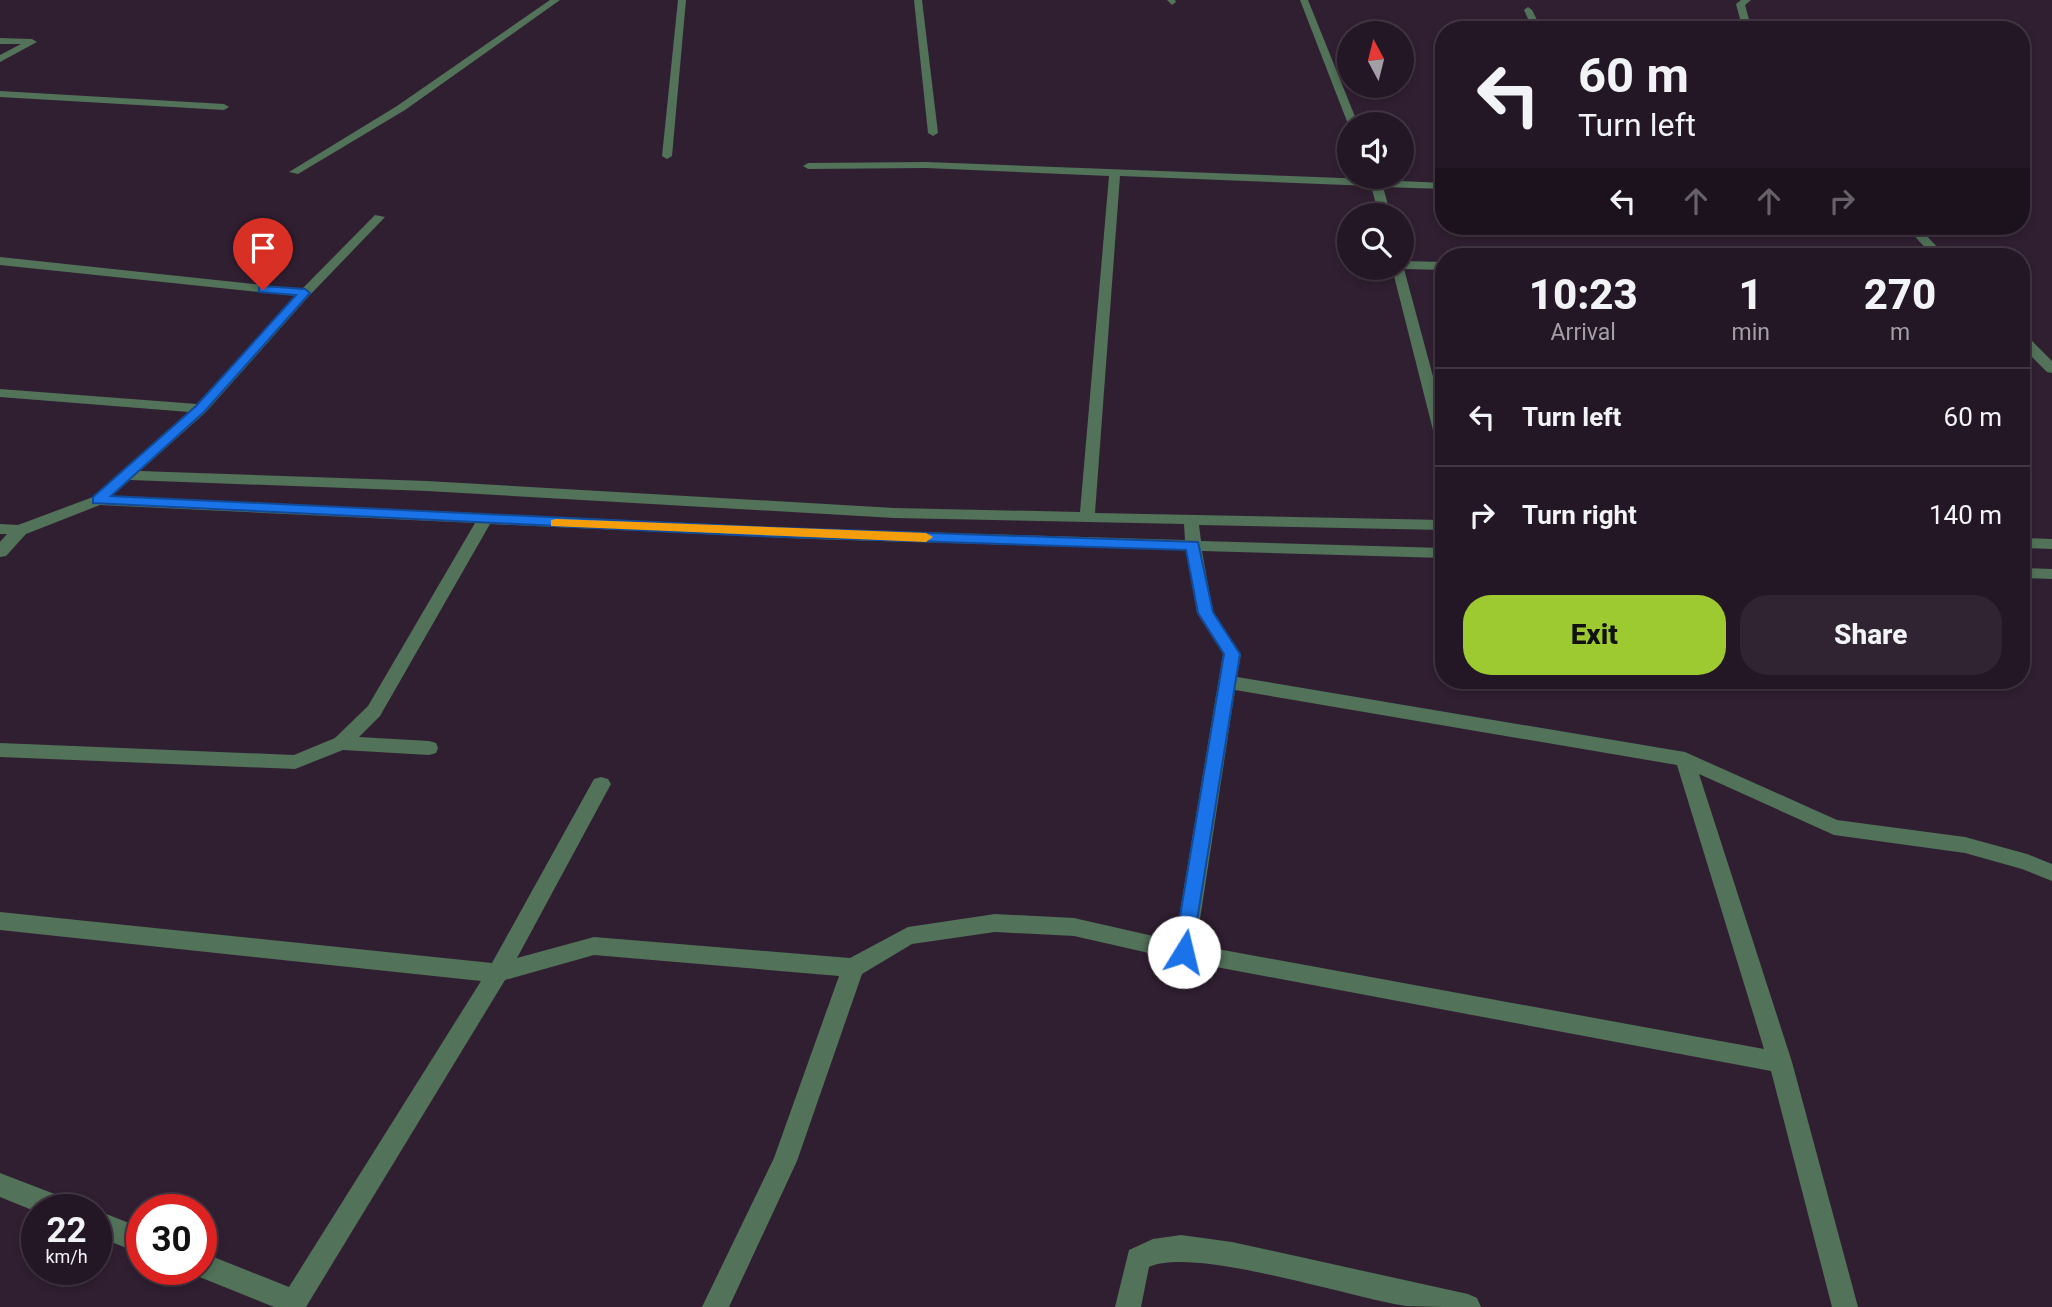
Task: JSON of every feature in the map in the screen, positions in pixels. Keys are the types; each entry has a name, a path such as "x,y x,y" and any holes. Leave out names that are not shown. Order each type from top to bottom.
{"street":[{"path":"294,172 401,108 556,0"},
{"path":"667,156 682,0"},
{"path":"918,0 933,133"},
{"path":"1304,0 1348,112"},
{"path":"1745,21 1740,4 1747,0"},
{"path":"1528,10 1534,21"},
{"path":"0,41 32,42 0,59"},
{"path":"0,94 224,107"},
{"path":"808,166 926,165 1337,179"},
{"path":"1087,517 1115,173"},
{"path":"1414,183 1435,185"},
{"path":"0,529 20,530 98,500 201,409 305,293 379,217"},
{"path":"1920,235 1932,248"},
{"path":"0,261 305,293"},
{"path":"1414,266 1435,266"},
{"path":"1403,280 1435,409"},
{"path":"2030,347 2052,369"},
{"path":"0,393 201,409"},
{"path":"125,475 427,486 894,513 1435,525"},
{"path":"98,500 484,520 1435,553"},
{"path":"1184,952 1232,654 1205,613 1191,519"},
{"path":"0,750 295,762 342,743 374,711 484,520"},
{"path":"0,552 20,530"},
{"path":"2030,544 2052,544"},
{"path":"2030,573 2052,574"},
{"path":"1227,682 1685,759 1834,827 1965,845 2028,863 2052,873"},
{"path":"342,743 429,748"},
{"path":"1685,759 1780,1062 1845,1307"},
{"path":"217,1272 293,1305 498,973 601,784"},
{"path":"0,920 498,973 594,946 853,968 908,936 995,923 1074,927 1184,952 1780,1062"},
{"path":"715,1307 785,1161 853,968"},
{"path":"0,1185 23,1194"},
{"path":"1128,1307 1138,1259 1153,1252 1181,1248 1232,1255 1468,1307"}],"slow traffic":[{"path":"556,523 926,537"}],"route":[{"path":"263,290 305,293 201,409 98,500 757,532 1193,546 1205,613 1232,654 1184,952"}]}
